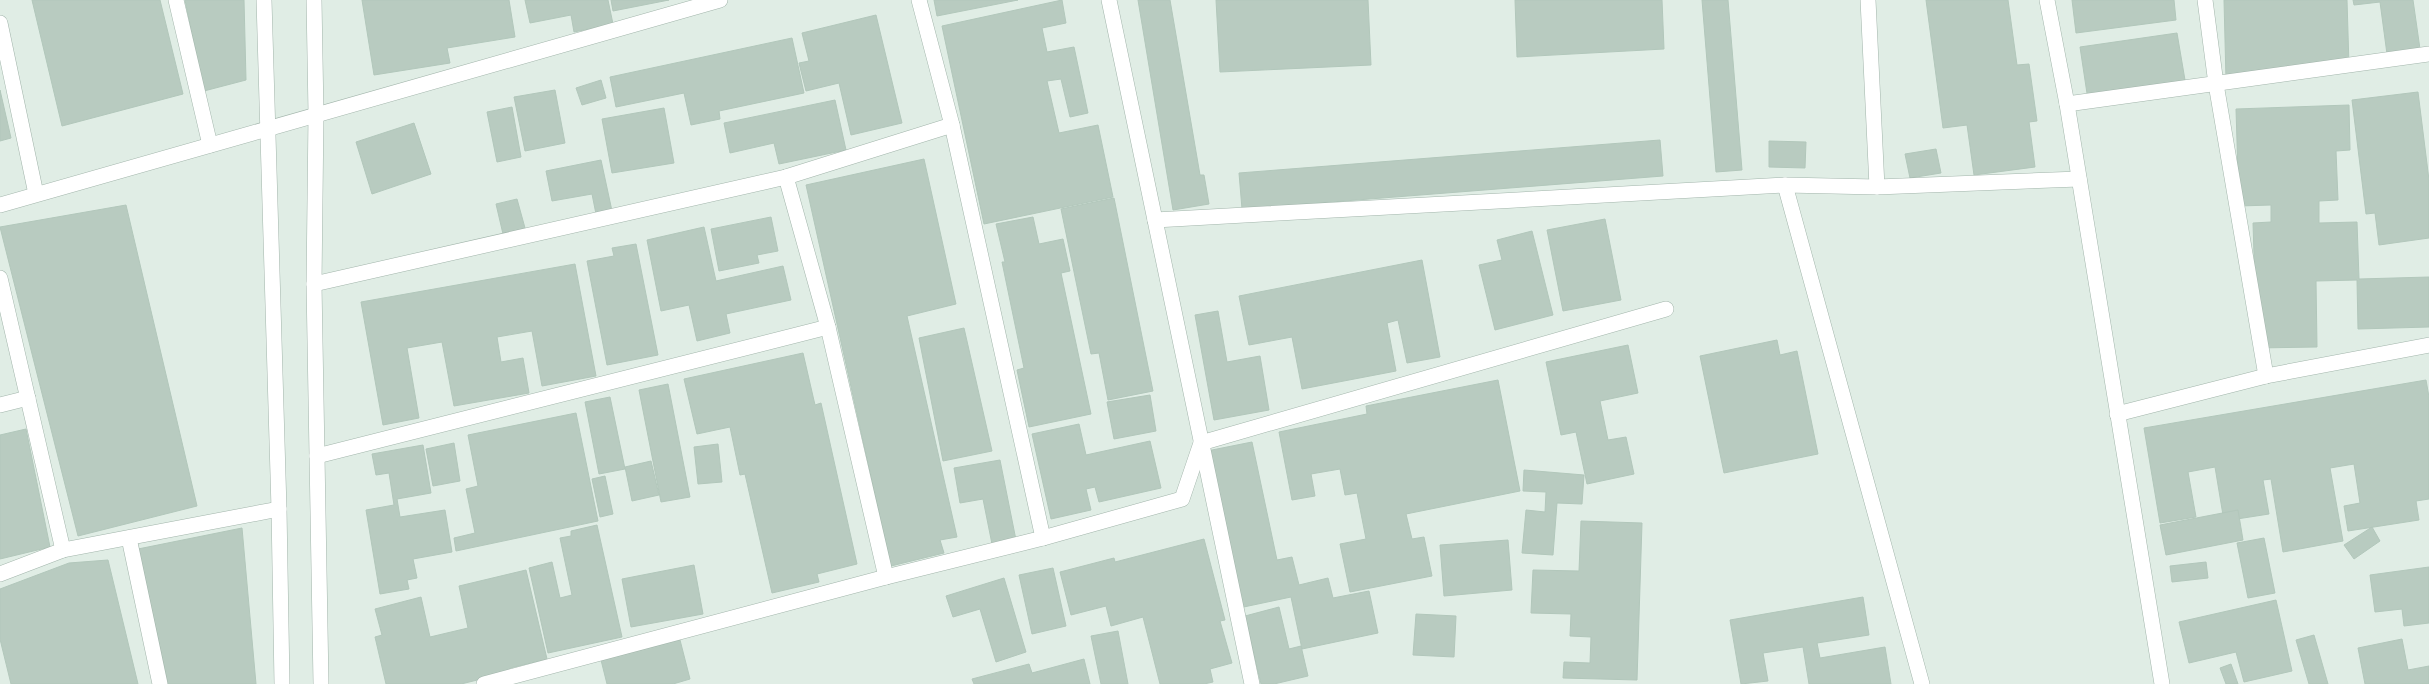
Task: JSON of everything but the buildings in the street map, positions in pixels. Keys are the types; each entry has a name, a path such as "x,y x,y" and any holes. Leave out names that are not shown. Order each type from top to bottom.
{"street":[{"path":"176,0 210,145"},
{"path":"264,0 279,509 282,684"},
{"path":"314,0 316,114 314,284 321,684"},
{"path":"0,205 720,0"},
{"path":"919,0 952,125 1043,538"},
{"path":"1109,0 1250,684"},
{"path":"1868,0 1878,186"},
{"path":"2047,0 2067,104 2162,684"},
{"path":"2205,0 2216,84 2266,376"},
{"path":"0,23 36,194"},
{"path":"2067,104 2429,54"},
{"path":"314,284 786,177 952,125"},
{"path":"786,177 828,327 886,577"},
{"path":"1155,220 1785,186 1878,186 2079,179"},
{"path":"1785,186 1922,684"},
{"path":"0,278 63,550"},
{"path":"1201,443 1666,309"},
{"path":"316,456 828,327"},
{"path":"2117,414 2266,376 2429,345"},
{"path":"0,405 28,398"},
{"path":"484,684 886,577 1043,538 1182,499 1201,443"},
{"path":"0,574 63,550 279,509"},
{"path":"128,538 160,684"}]}
